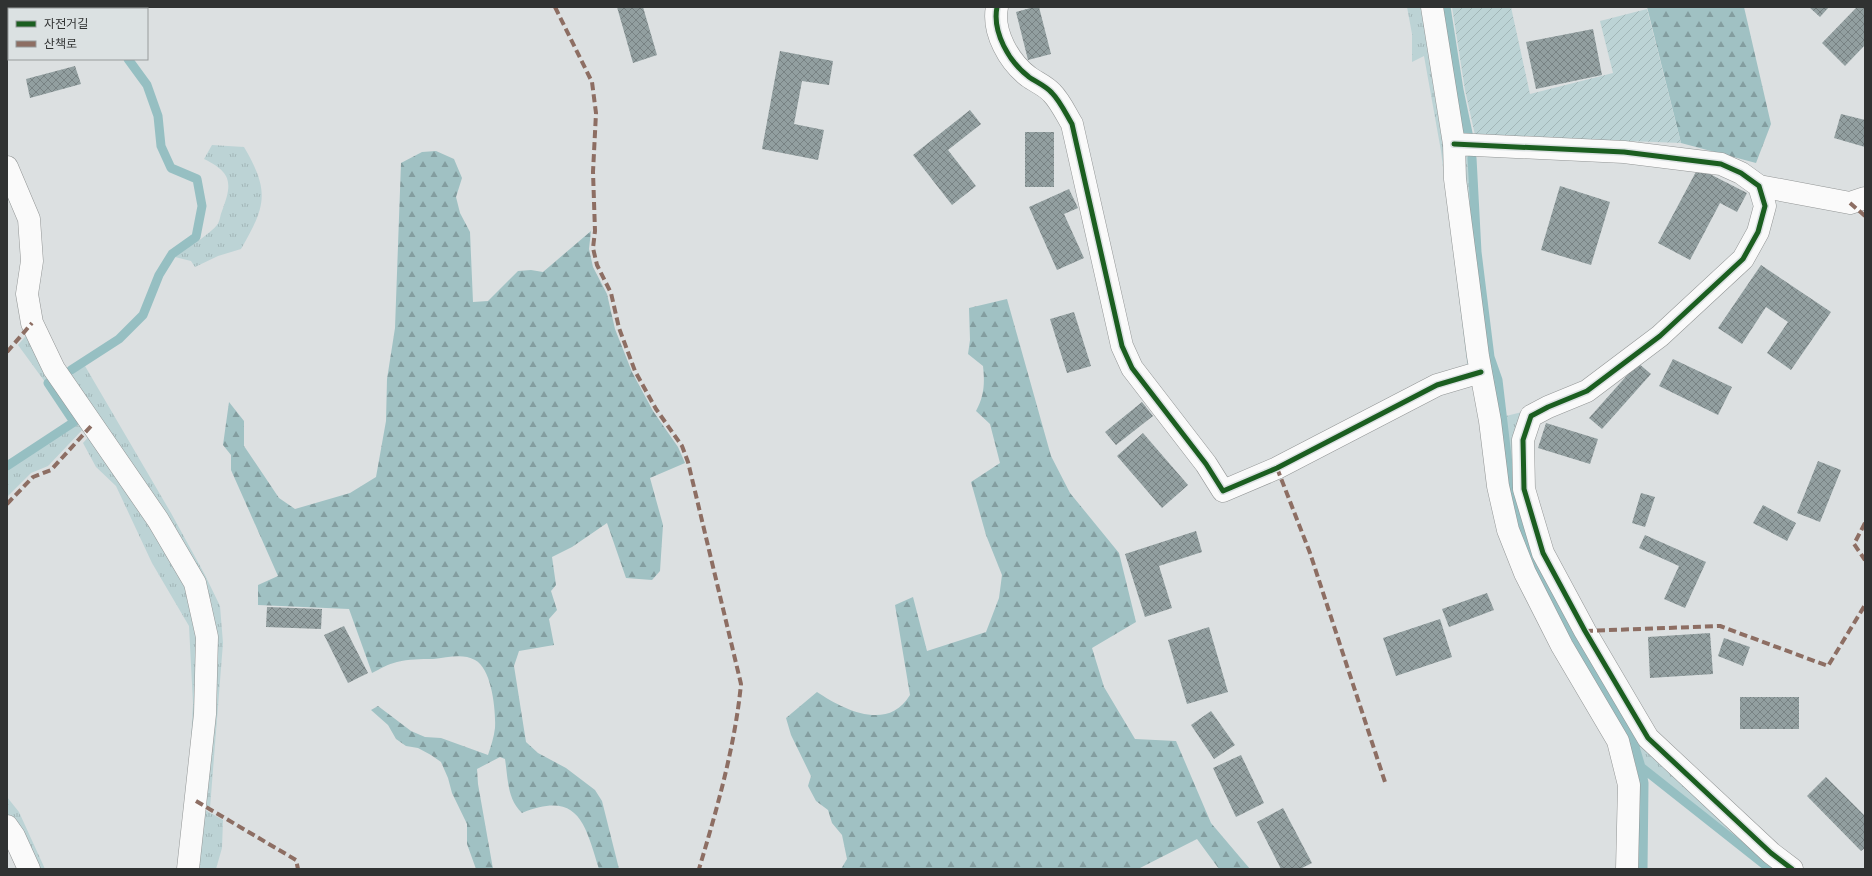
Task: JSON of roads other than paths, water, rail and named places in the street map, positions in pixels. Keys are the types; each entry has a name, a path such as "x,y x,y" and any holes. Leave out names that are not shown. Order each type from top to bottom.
{"street":[{"path":"997,7 997,30 1010,56 1027,76 1052,92 1072,124 1122,346 1132,368 1206,464 1223,491 1277,468 1437,385 1481,372"},
{"path":"1432,7 1454,144 1455,179 1478,356 1490,420 1498,486 1508,530 1525,573 1562,646 1618,741 1629,785 1627,869"},
{"path":"1454,144 1624,152 1721,164 1741,173 1758,186 1850,203 1865,198"},
{"path":"7,167 29,219 32,261 27,294 32,323 54,369 158,520 195,583 207,638 206,714 188,869"},
{"path":"1758,186 1765,206 1758,232 1743,259 1660,336 1587,391 1548,407 1531,416 1523,440 1524,489 1543,553 1585,631 1648,738 1771,853 1792,869"},
{"path":"7,826 14,836 29,869"}],"waterway":[{"path":"1446,7 1459,90 1469,138"},
{"path":"71,370 119,339 143,315 159,275 172,254 196,237 202,206 197,179 171,168 161,146 158,116 147,85 129,60"},
{"path":"1472,158 1477,252 1490,357 1498,380 1511,490 1519,523 1531,560 1632,737 1644,783 1643,869"},
{"path":"7,466 74,422 48,383"},
{"path":"1641,767 1770,869"}]}
